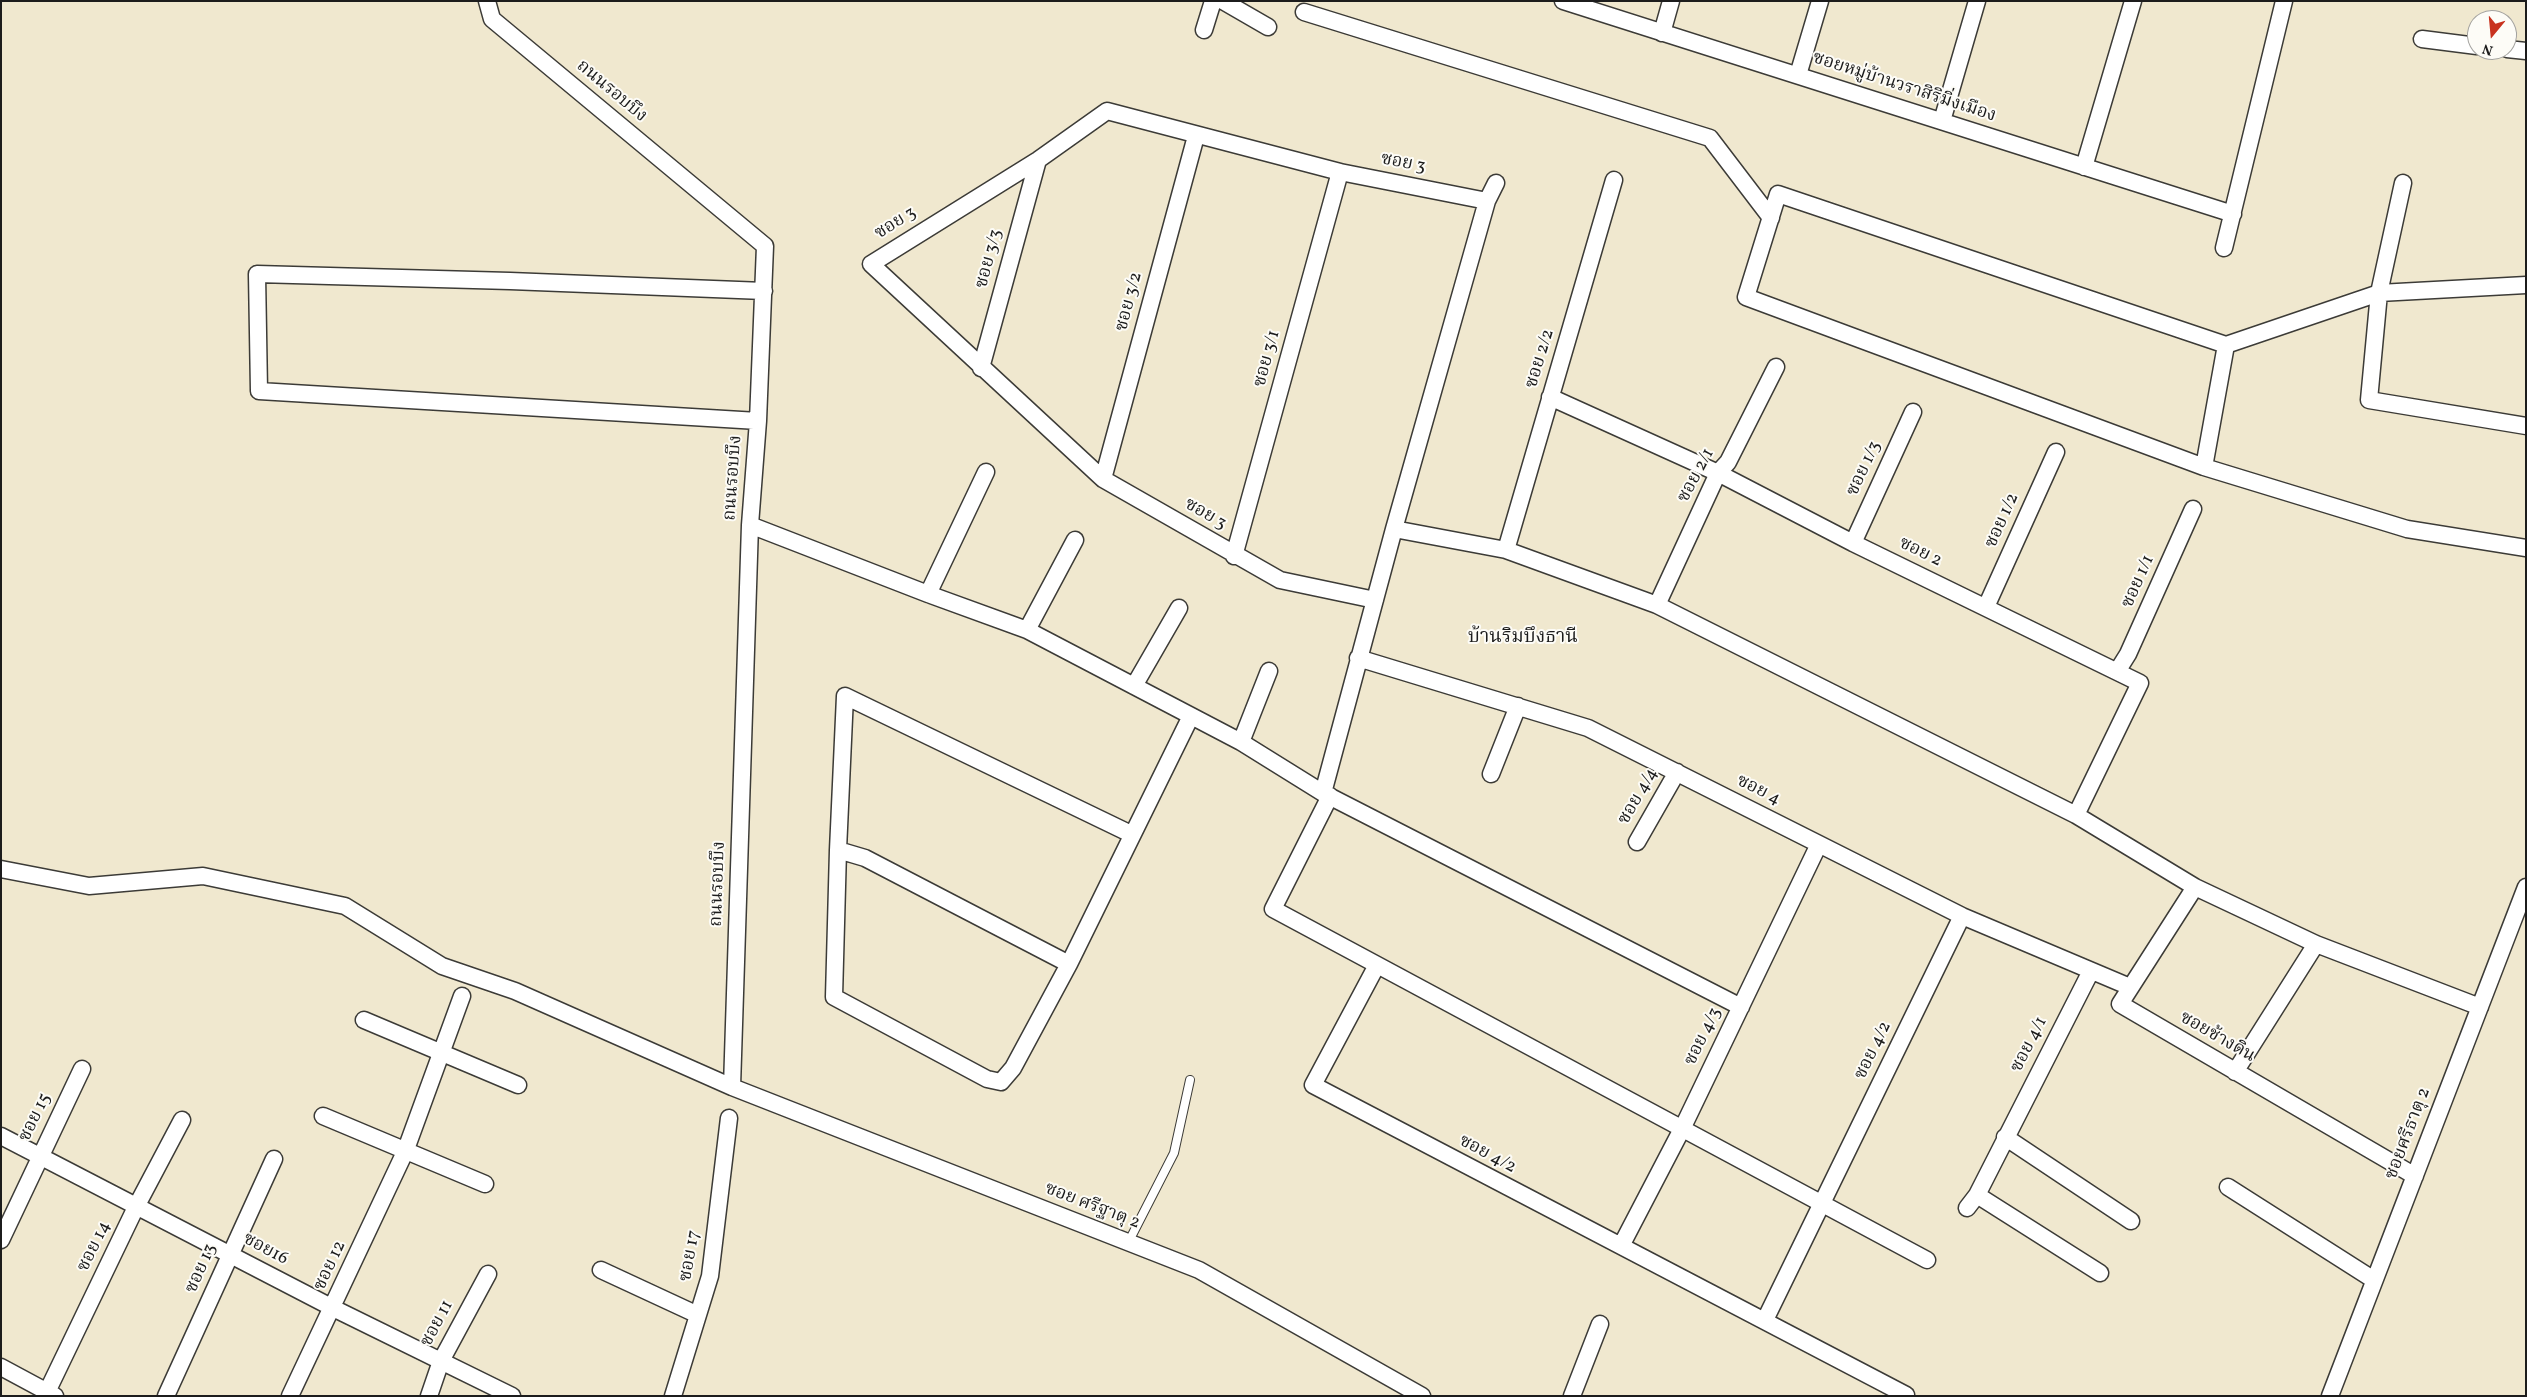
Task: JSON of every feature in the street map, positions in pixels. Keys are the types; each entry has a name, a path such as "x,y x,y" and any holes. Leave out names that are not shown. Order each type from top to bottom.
{"street":[{"name":"ถนนรอบบึง","path":"487,1 492,19 765,246 758,421 750,525 732,1086"},
{"path":"1204,30 1213,1"},
{"path":"1223,1 1268,27"},
{"name":"ซอยหมู่บ้านวราสิริมิ่งเมือง","path":"1564,1 2233,214"},
{"path":"1662,32 1671,1"},
{"path":"1798,76 1820,1"},
{"path":"1942,121 1977,1"},
{"path":"2084,166 2133,1"},
{"path":"2224,248 2284,1"},
{"path":"1304,12 1710,138 1771,218"},
{"path":"2422,39 2467,45"},
{"name":"ซอย 3","path":"1375,600 1280,580 1234,556 1102,479 871,264 1038,160 1106,111 1340,172 1487,201"},
{"name":"ซอย 3/2","path":"1102,479 1196,136"},
{"name":"ซอย 3/3","path":"981,368 1038,160"},
{"name":"ซอย 3/1","path":"1234,556 1340,172"},
{"name":"ซอย 2/2","path":"1506,550 1614,180"},
{"path":"1496,183 1487,201 1358,658 1327,794 1273,909 1927,1260"},
{"path":"2403,183 2379,293 2369,400 2526,426"},
{"path":"2526,285 2379,293 2226,345 1778,194 1746,297 2204,467 2407,529 2526,548"},
{"path":"758,421 259,391 257,274 764,291"},
{"path":"2204,467 2226,345"},
{"name":"ซอย 2/1","path":"1657,605 1718,473 1728,462 1776,367"},
{"name":"ซอย 2","path":"1550,397 1718,473 1853,543 2118,670 2140,683 2076,815"},
{"name":"ซอย 1/3","path":"1853,543 1913,412"},
{"name":"ซอย 1/2","path":"1986,607 2056,452"},
{"path":"928,594 986,472"},
{"name":"ซอย 1/1","path":"2118,670 2128,654 2193,509"},
{"path":"750,525 928,594 1028,630 1241,742 1327,794 1741,1007"},
{"path":"1394,529 1506,550 1657,605 2076,815 2194,887 2316,944 2480,1007"},
{"path":"1028,630 1075,540"},
{"path":"1134,686 1179,608"},
{"name":"ซอย 4","path":"1358,658 1588,728 1962,916 2130,987"},
{"path":"1241,742 1269,671"},
{"path":"1131,834 845,696 834,997 987,1079 1001,1082 1013,1068 1069,964 1131,834 1191,716"},
{"path":"1491,774 1518,706"},
{"name":"ซอย 4/4","path":"1637,842 1676,772"},
{"name":"ซอย 4/3","path":"1621,1246 1682,1129 1819,844"},
{"path":"838,850 864,858 1069,964"},
{"name":"ซอย ศรีฐาตุ 2","path":"1,869 89,886 203,876 345,906 442,966 515,991 732,1086 1199,1270 1422,1396"},
{"name":"ซอยช้างดิน","path":"2194,887 2120,1004 2415,1176"},
{"name":"ซอยศรีธาตุ 2","path":"2330,1396 2526,887"},
{"name":"ซอย 4/2","path":"1765,1320 1962,916"},
{"path":"2235,1072 2316,944"},
{"name":"ซอย 4/2","path":"1377,965 1313,1085 1906,1395"},
{"name":"ซอย 4/1","path":"2091,971 1972,1202 2100,1273"},
{"name":"ซอย 12","path":"290,1396 405,1152 462,996"},
{"path":"364,1020 518,1086"},
{"name":"ซอย 15","path":"1,1240 39,1156 82,1069"},
{"path":"323,1116 405,1152 486,1184"},
{"name":"ซอย 17","path":"673,1396 710,1276 729,1118"},
{"name":"ซอย 14","path":"51,1394 136,1207 182,1120"},
{"name":"ซอย16","path":"1,1136 333,1308 512,1396"},
{"path":"2005,1137 2132,1221"},
{"name":"ซอย 13","path":"166,1396 274,1159"},
{"path":"2228,1188 2374,1280"},
{"path":"601,1270 698,1315"},
{"name":"ซอย 11","path":"429,1396 441,1361 488,1274"},
{"path":"1572,1396 1600,1324"},
{"path":"1,1367 51,1394"}],"lane":[{"path":"1128,1243 1174,1153 1190,1080"}],"district":[{"name":"บ้านริมบึงธานี","path":"1523,639"}]}
